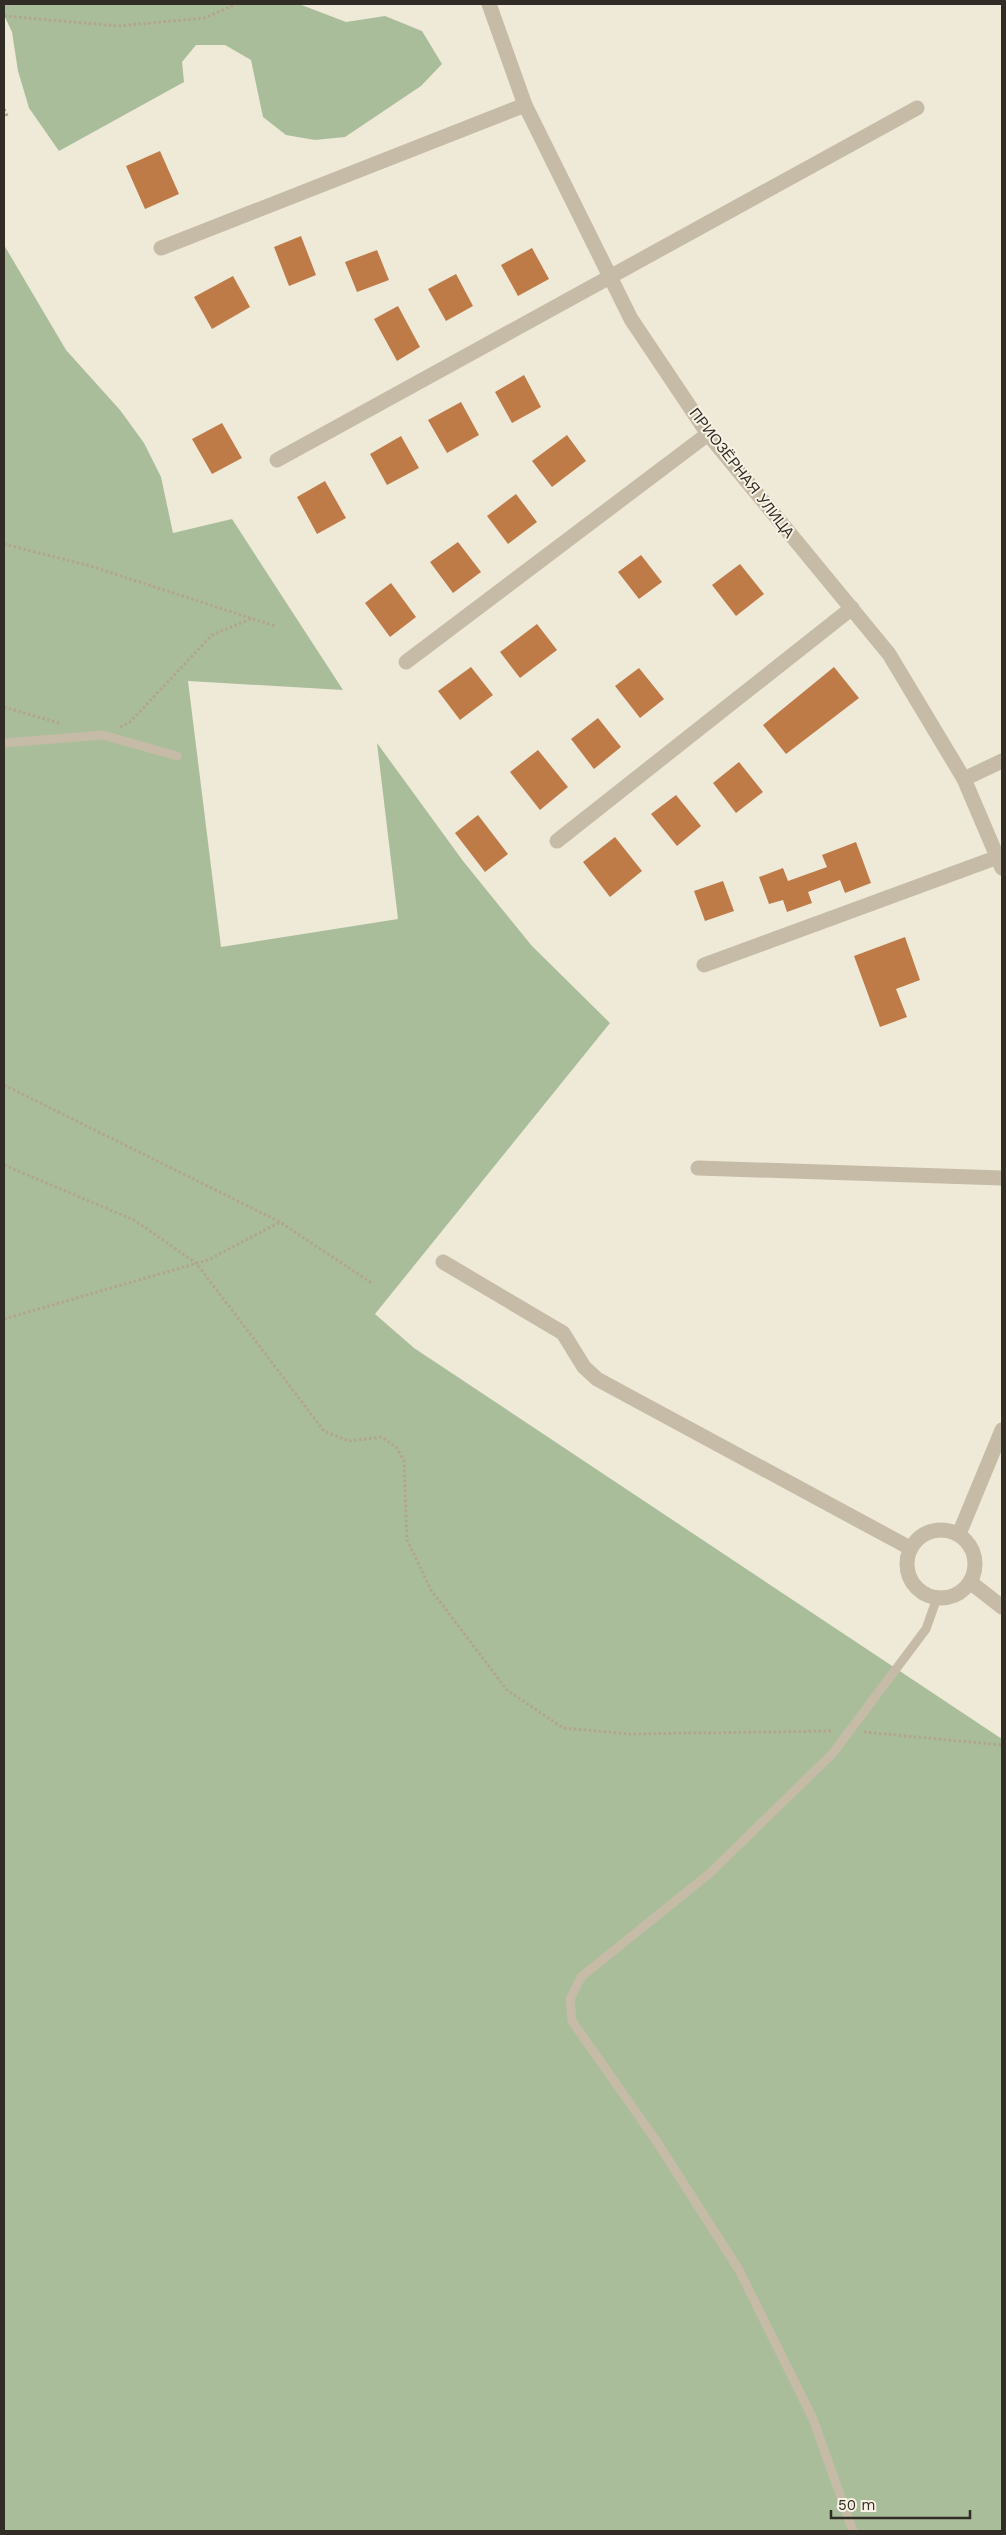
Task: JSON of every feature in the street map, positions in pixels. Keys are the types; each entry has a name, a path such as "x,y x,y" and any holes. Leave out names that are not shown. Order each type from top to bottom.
{"street":[{"name":"ПРИОЗЁРНАЯ УЛИЦА","path":"489,4 525,105 631,319 708,434 889,654 964,778 1000,863"},
{"path":"161,248 525,105"},
{"path":"277,460 917,108"},
{"path":"406,662 708,434"},
{"path":"557,841 852,608"},
{"path":"964,778 1002,761"},
{"path":"704,965 1000,863"},
{"path":"698,1168 1002,1178"},
{"path":"443,1262 563,1333 584,1367 597,1379 910,1548"},
{"path":"959,1534 1002,1430"},
{"path":"931,1530 950,1530 959,1534 966,1540 974,1556 974,1574 970,1582 956,1594 937,1598 920,1591 909,1576 907,1557 915,1540 931,1530"},
{"path":"970,1582 1002,1607"}],"lane":[{"path":"4,743 103,735 177,756"},
{"path":"853,2531 813,2419 739,2270 657,2142 572,2021 570,1999 581,1977 710,1873 834,1753 926,1629 937,1598"}],"path":[{"path":"4,16 118,26 204,18 236,4"},
{"path":"4,109 8,118"},
{"path":"4,544 90,566 276,626"},
{"path":"103,735 130,722 212,635 253,618"},
{"path":"4,707 67,725"},
{"path":"4,1085 280,1222 373,1284"},
{"path":"4,1165 134,1220 196,1263 324,1431 349,1441 382,1437 397,1448 404,1461 408,1540 431,1590 507,1690 563,1728 629,1734 850,1731 1002,1745"},
{"path":"4,1319 208,1260 280,1222"}],"green space":[{"path":"4,4 299,4 346,22 385,16 422,31 442,64 421,86 345,137 315,140 286,135 263,117 251,60 225,45 196,45 182,62 184,82 59,151 29,108 18,71 12,32 4,15"},
{"path":"4,245 66,350 120,410 144,443 161,477 173,533 232,519 343,690 188,681 221,947 398,919 377,743 463,861 532,946 610,1023 375,1314 414,1348 1002,1739 1002,2531 4,2531"}],"building":[{"path":"160,151 179,194 145,209 126,166"},
{"path":"301,236 316,275 289,286 274,247"},
{"path":"532,248 549,279 518,296 501,265"},
{"path":"377,250 389,280 357,292 345,262"},
{"path":"456,274 473,306 446,321 428,289"},
{"path":"233,276 250,307 212,329 194,297"},
{"path":"398,306 420,347 397,361 374,319"},
{"path":"524,375 541,407 512,423 495,392"},
{"path":"461,402 479,435 447,453 428,420"},
{"path":"222,423 242,458 212,474 192,439"},
{"path":"567,435 586,461 552,487 532,461"},
{"path":"401,436 419,468 387,485 370,454"},
{"path":"325,481 346,518 317,534 297,497"},
{"path":"516,494 537,522 508,544 487,516"},
{"path":"458,542 481,572 453,593 430,562"},
{"path":"641,555 662,582 639,599 618,572"},
{"path":"740,564 764,594 736,616 712,585"},
{"path":"391,583 416,617 390,637 365,603"},
{"path":"537,624 557,650 520,678 500,652"},
{"path":"471,667 493,695 460,720 438,691"},
{"path":"834,667 859,698 786,754 763,725"},
{"path":"639,668 664,699 640,718 615,686"},
{"path":"598,718 621,747 594,769 571,739"},
{"path":"538,750 568,787 540,810 510,772"},
{"path":"739,762 763,792 736,813 713,783"},
{"path":"676,795 701,826 677,846 651,814"},
{"path":"478,815 508,854 485,872 455,833"},
{"path":"615,837 642,871 610,897 583,862"},
{"path":"856,842 871,883 845,893 840,880 808,892 812,903 787,912 783,900 769,904 759,877 783,868 788,881 827,867 822,855"},
{"path":"723,881 734,911 705,921 694,891"},
{"path":"905,937 920,980 896,989 907,1017 880,1027 854,956"}]}
